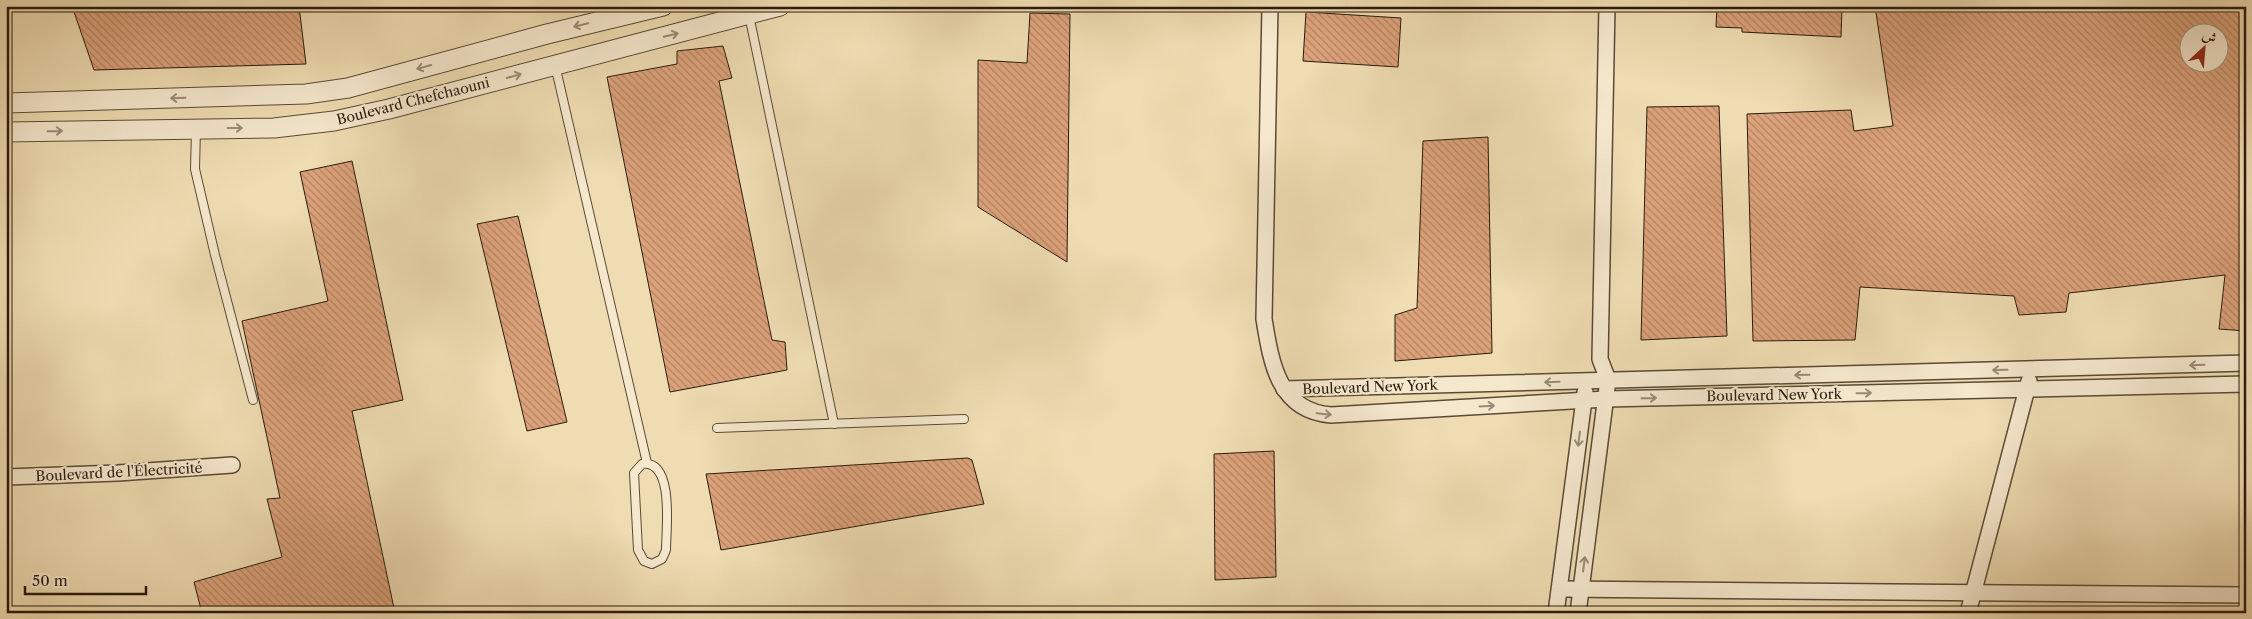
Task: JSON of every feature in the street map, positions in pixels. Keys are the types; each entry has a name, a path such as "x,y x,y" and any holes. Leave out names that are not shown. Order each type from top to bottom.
{"street":[{"name":"Boulevard Chefchaouni","path":"6,103 306,94 348,88 546,34 663,6"},
{"name":"Boulevard Chefchaouni","path":"6,132 274,128 334,121 389,109 555,65 748,10 780,6"},
{"path":"1270,6 1264,319 1270,360 1284,390"},
{"path":"1578,613 1608,380 1600,360 1608,6"},
{"path":"1556,613 1586,381 1600,360"},
{"name":"Boulevard New York","path":"1284,390 2246,363"},
{"path":"1968,613 2031,370"},
{"name":"Boulevard New York","path":"1284,390 1294,401 1309,410 1331,414 1606,399 2246,384"},
{"name":"Boulevard de l'Électricité","path":"6,477 118,473 232,465"},
{"path":"1560,589 2246,595"}],"lane":[{"path":"748,10 834,424"},
{"path":"555,65 647,463 658,470 666,485 666,550 662,559 652,564 644,561 638,550 634,473 638,466 647,463"},
{"path":"196,128 195,169 214,255 253,400"},
{"path":"717,428 964,419"}],"building":[{"path":"72,6 299,6 306,64 94,70"},
{"path":"1717,6 1842,6 1841,37 1742,32 1742,28 1716,27"},
{"path":"1875,6 2246,6 2246,331 2219,329 2225,275 2069,293 2066,312 2019,315 2014,296 1860,287 1855,340 1753,341 1747,114 1851,110 1854,131 1893,126"},
{"path":"1306,12 1401,18 1398,67 1303,61"},
{"path":"1030,13 1070,14 1067,262 978,207 978,60 1027,63"},
{"path":"723,46 732,78 719,81 772,340 785,342 787,370 670,392 607,77 677,64 677,51"},
{"path":"1719,106 1727,336 1641,340 1647,107"},
{"path":"1488,137 1492,353 1395,361 1395,315 1417,308 1423,141"},
{"path":"352,161 403,400 352,411 395,613 202,613 194,582 282,557 267,499 280,498 242,321 328,301 300,172"},
{"path":"518,216 567,422 527,431 477,224"},
{"path":"1274,451 1276,577 1215,580 1214,454"},
{"path":"968,458 972,460 984,504 721,550 706,474"}]}
